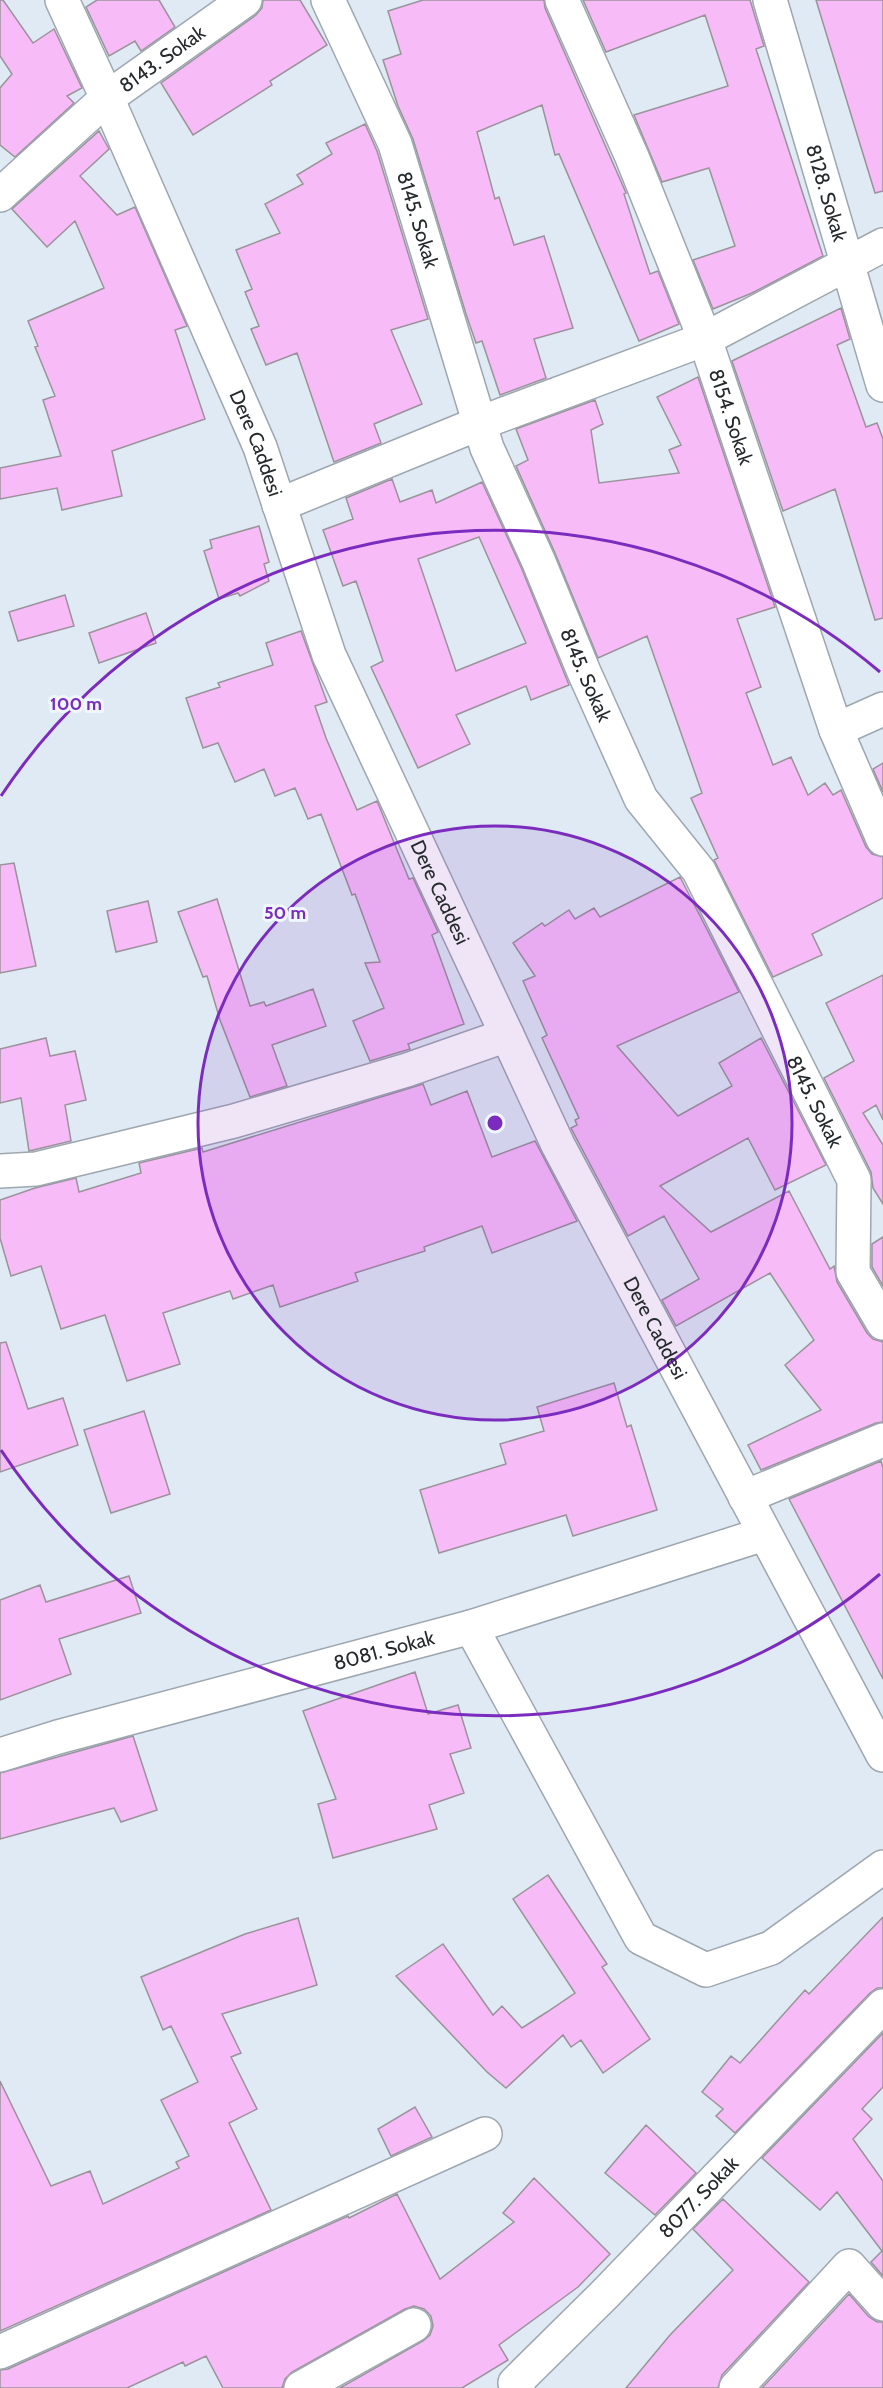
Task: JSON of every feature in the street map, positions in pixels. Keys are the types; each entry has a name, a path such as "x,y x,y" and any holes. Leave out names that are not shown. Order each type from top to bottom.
{"street":[{"name":"Dere Caddesi","path":"62,0 260,447 329,655 558,1145 883,1755"},
{"name":"8143. Sokak","path":"0,195 107,98 245,0"},
{"name":"8145. Sokak","path":"328,0 395,144 487,448 538,560 640,799 699,871 854,1180 853,1272 883,1323"},
{"name":"8154. Sokak","path":"562,0 632,157 705,339 836,730 883,839"},
{"name":"8128. Sokak","path":"770,0 883,385"},
{"path":"279,504 480,423 705,339 883,245"},
{"path":"836,730 883,709"},
{"path":"0,1171 36,1169 234,1121 407,1070 507,1035"},
{"path":"745,1497 883,1440"},
{"name":"8081. Sokak","path":"0,1755 58,1737 471,1627 764,1534"},
{"path":"471,1627 641,1938 706,1970 771,1948 883,1867"},
{"name":"8077. Sokak","path":"518,2388 515,2383 613,2286 883,2006"},
{"path":"0,2352 485,2134"},
{"path":"736,2388 849,2266 883,2304"},
{"path":"301,2388 414,2325"}],"building":[{"path":"0,0 3,0 33,43 54,29 82,88 67,96 74,103 15,157 0,145 0,88 12,74 0,56"},
{"path":"97,0 159,0 175,27 141,51 135,41 109,56 86,7"},
{"path":"263,0 300,0 327,45 270,81 272,85 193,135 161,83 256,15 262,8"},
{"path":"423,0 544,0 545,8 626,193 624,194 650,274 658,271 679,324 639,341 559,154 555,155 542,105 477,132 495,199 499,197 514,245 544,236 573,328 534,339 546,378 500,395 482,341 476,343 413,139 398,106 383,60 401,54 388,11"},
{"path":"583,0 750,0 764,46 756,49 823,256 752,293 713,309 693,260 735,246 709,168 662,182 634,115 728,86 705,15 606,52"},
{"path":"816,0 883,0 883,191 875,193"},
{"path":"365,124 377,151 428,319 391,330 422,404 374,424 381,443 334,462 297,353 266,365 251,329 259,326 245,292 252,289 236,250 280,233 265,204 303,184 297,175 332,154 326,143"},
{"path":"99,131 109,149 80,176 117,215 135,207 187,326 175,330 205,419 112,451 122,496 62,510 57,488 0,499 0,468 61,456 43,400 55,396 35,347 38,346 28,321 104,288 75,221 47,247 12,209"},
{"path":"841,308 850,339 837,345 866,427 877,423 883,439 883,618 875,620 835,489 783,511 732,361"},
{"path":"698,377 775,607 737,619 761,687 746,693 773,765 791,757 808,795 825,783 833,795 841,790 866,847 872,854 883,857 883,898 812,934 822,955 773,977 714,860 718,858 691,798 702,793 647,636 598,658 516,466 528,460 516,429 595,400 603,424 591,430 599,483 679,473 669,450 681,445 657,397"},
{"path":"392,479 400,502 432,490 436,503 482,482 521,567 569,685 531,700 526,686 456,715 470,744 418,768 371,667 383,661 356,581 343,586 323,530 353,519 346,498","holes":["479,537 526,643 456,671 418,559"]},
{"path":"259,526 269,562 264,564 269,581 240,596 238,593 219,599 204,551 212,548 210,540"},
{"path":"65,595 74,626 18,641 9,612"},
{"path":"146,613 156,643 99,663 89,633"},
{"path":"301,631 327,702 315,706 326,738 357,810 377,801 409,879 413,878 438,932 432,935 464,1024 408,1044 410,1049 370,1061 353,1021 384,1008 365,963 380,962 355,894 352,895 321,814 308,819 295,788 275,796 264,769 235,782 218,743 203,748 186,698 220,687 218,683 273,665 266,643"},
{"path":"883,763 883,792 873,769"},
{"path":"14,863 36,966 0,973 0,865"},
{"path":"680,877 739,992 617,1046 678,1116 732,1086 719,1063 761,1038 826,1165 775,1190 748,1138 660,1186 711,1232 789,1191 830,1269 834,1266 837,1282 867,1333 873,1339 883,1342 883,1422 761,1470 748,1445 821,1410 785,1365 814,1340 770,1273 676,1326 662,1300 699,1279 664,1216 628,1236 571,1128 577,1125 575,1120 579,1118 542,1038 547,1035 523,981 535,976 513,943 542,923 545,926 569,910 575,919 594,908 600,917"},
{"path":"217,899 250,1006 264,1002 266,1006 313,989 326,1026 272,1045 287,1086 250,1097 220,1020 207,976 203,977 178,912"},
{"path":"148,901 157,942 116,952 107,911"},
{"path":"883,975 883,1120 876,1105 863,1113 883,1145 883,1204 873,1188 871,1172 824,1078 854,1061 826,1003"},
{"path":"46,1038 50,1056 75,1051 86,1100 65,1105 71,1141 29,1151 21,1098 0,1103 0,1049"},
{"path":"423,1084 431,1105 467,1091 492,1157 535,1141 577,1221 492,1253 482,1226 424,1247 425,1251 355,1273 358,1281 280,1307 273,1285 233,1299 230,1291 163,1313 180,1364 127,1381 105,1315 61,1329 41,1266 11,1276 0,1238 0,1200 76,1178 79,1192 141,1173 139,1163 202,1148 203,1152"},
{"path":"883,1237 883,1286 872,1267 872,1244"},
{"path":"6,1342 28,1409 63,1398 78,1445 0,1472 0,1343"},
{"path":"614,1383 627,1427 631,1425 657,1510 573,1536 566,1515 439,1553 420,1490 506,1464 500,1444 544,1431 537,1407"},
{"path":"144,1411 170,1494 111,1513 84,1430"},
{"path":"881,1461 883,1468 883,1679 789,1499"},
{"path":"129,1576 141,1613 59,1639 71,1674 0,1700 0,1600 40,1585 46,1602"},
{"path":"415,1672 428,1714 458,1705 471,1748 450,1754 464,1793 429,1805 437,1829 333,1858 318,1804 336,1799 303,1711"},
{"path":"133,1736 157,1810 121,1822 114,1808 0,1839 0,1773"},
{"path":"548,1875 607,1964 602,1967 650,2039 603,2073 581,2040 571,2047 563,2035 506,2088 487,2072 396,1976 443,1944 493,2015 502,2006 522,2028 547,2012 575,1993 513,1899"},
{"path":"883,1917 883,1988 877,1988 870,1993 735,2133 716,2116 723,2109 702,2092 731,2056 740,2063 805,1990 809,1994"},
{"path":"298,1918 317,1985 222,2014 241,2053 231,2057 257,2109 229,2123 271,2210 0,2331 0,2081 51,2186 90,2171 103,2204 179,2168 176,2162 189,2156 161,2100 198,2082 171,2026 163,2030 141,1977 245,1934"},
{"path":"883,2033 883,2087 862,2109 872,2119 853,2139 883,2181 883,2276 871,2262 882,2251 837,2192 820,2210 762,2158"},
{"path":"415,2107 432,2137 391,2156 378,2129"},
{"path":"646,2125 696,2173 655,2215 605,2173"},
{"path":"534,2178 610,2254 578,2287 499,2345 508,2360 462,2388 340,2388 430,2335 433,2326 431,2316 424,2309 414,2306 292,2372 285,2379 282,2388 223,2388 206,2356 185,2366 183,2362 127,2388 0,2388 0,2370 8,2369 348,2216 349,2218 397,2194 440,2279 514,2222 503,2213"},
{"path":"723,2199 809,2282 722,2375 718,2388 626,2388 670,2335 733,2270 693,2229"},
{"path":"849,2294 869,2317 877,2322 883,2322 883,2388 762,2388"}]}
